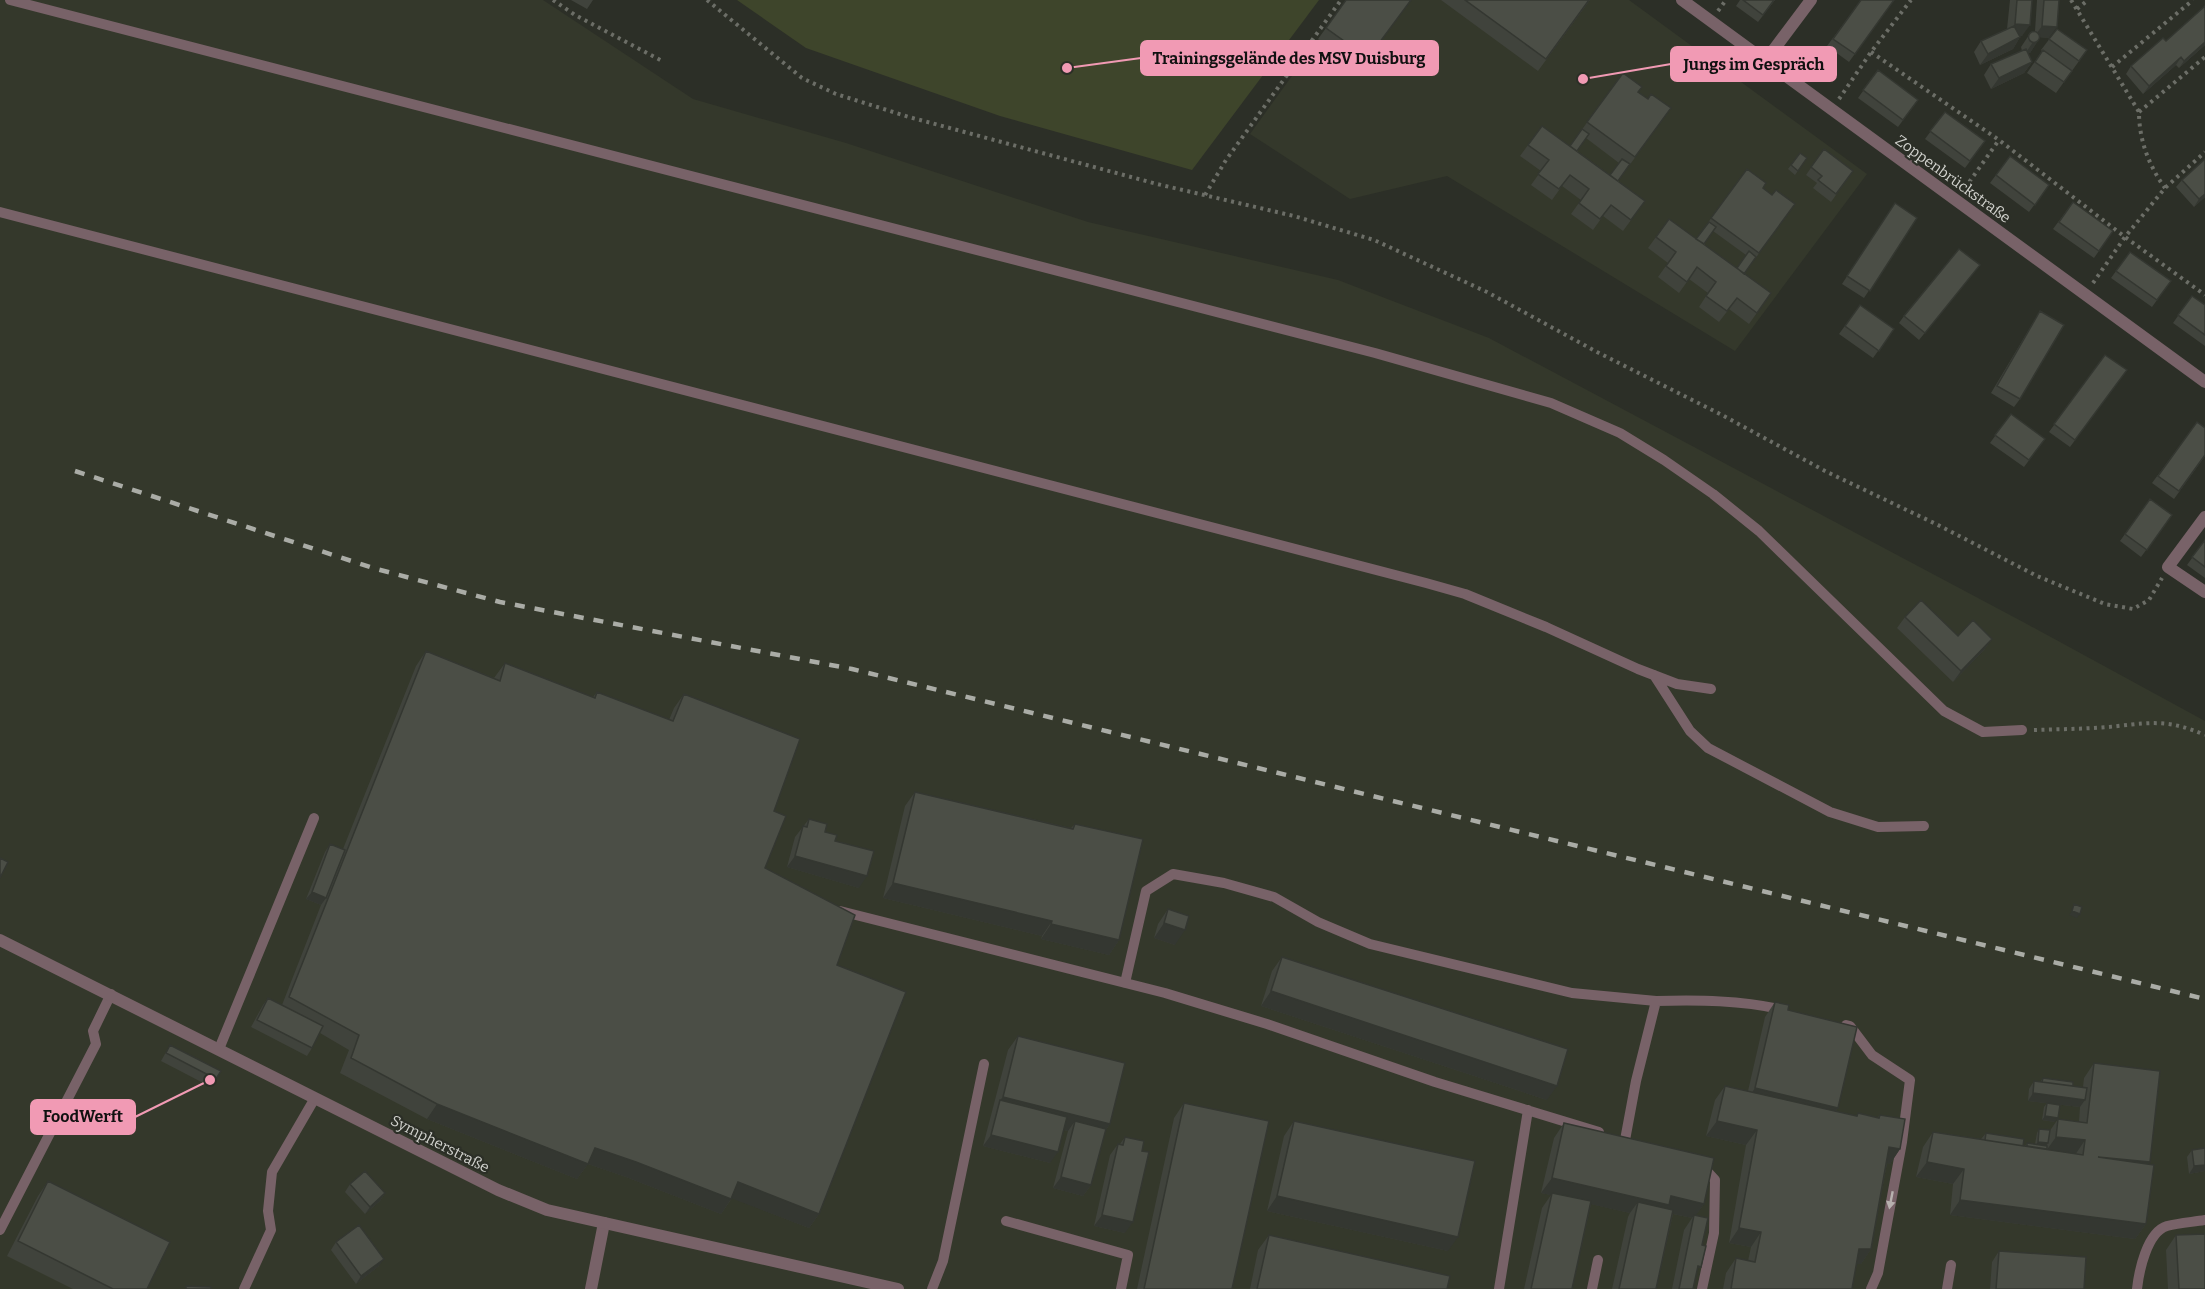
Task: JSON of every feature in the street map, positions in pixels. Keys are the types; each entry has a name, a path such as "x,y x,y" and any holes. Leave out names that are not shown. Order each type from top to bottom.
{"street":[{"name":"Zoppenbrückstraße","path":"1682,0 2205,382"},
{"path":"1766,60 1811,0"},
{"path":"2205,517 2168,567 2205,592"},
{"name":"Sympherstraße","path":"0,940 498,1190 547,1210 898,1289"},
{"path":"591,1289 604,1223"}],"lane":[{"path":"10,0 1375,353 1551,403 1620,433 1713,494 1759,531 1944,711 1983,732 2022,730"},
{"path":"0,212 1426,583 1465,594 1677,684 1712,689"},
{"path":"1654,675 1690,731 1708,748 1830,812 1878,827 1924,826"},
{"path":"219,1049 314,818"},
{"path":"1125,983 1146,891 1173,874 1224,883 1274,897 1318,922 1370,944 1572,993 1656,1001 1702,1000 1763,1005 1796,1013"},
{"path":"837,910 1125,983 1267,1024 1434,1082 1636,1144"},
{"path":"0,1230 96,1044 93,1031 111,994"},
{"path":"1625,1140 1636,1081 1656,1001"},
{"path":"1839,1023 1850,1026 1872,1055 1910,1080 1902,1142 1878,1273 1871,1289"},
{"path":"932,1289 943,1261 984,1064"},
{"path":"244,1289 271,1230 268,1211 272,1172 315,1098"},
{"path":"1499,1289 1528,1110"},
{"path":"1692,1163 1704,1167 1715,1180 1714,1233 1702,1289"},
{"path":"2137,1289 2139,1267 2153,1236 2164,1227 2205,1220"},
{"path":"1006,1221 1128,1255 1121,1289"},
{"path":"1592,1289 1598,1260"},
{"path":"1947,1289 1951,1264"}],"path":[{"path":"553,0 575,15 664,62"},
{"path":"707,0 802,78 836,94 909,117 1156,184 1294,216 1374,240 1487,292 1827,472 2037,576 2095,600 2133,609 2150,600 2168,567"},
{"path":"1205,195 1253,121 1341,0"},
{"path":"1832,111 1871,52 1911,0"},
{"path":"2071,0 2139,112 2139,132 2154,173 2165,188"},
{"path":"2077,9 2088,0"},
{"path":"2112,67 2193,0"},
{"path":"1871,52 1999,140 2205,295"},
{"path":"2139,112 2205,57"},
{"path":"1957,200 1999,140"},
{"path":"2086,294 2125,237 2165,188 2205,152"},
{"path":"2022,730 2119,726 2142,722 2168,723 2188,727 2205,735"}],"shaded area":[{"path":"0,0 543,0 693,99 846,143 1088,222 1338,280 1489,338 2205,721 2205,1289 0,1289"},
{"path":"1347,0 1629,0 1867,174 1735,351 1447,176 1350,199 1250,134"}],"green space":[{"path":"737,0 1319,0 1192,170 1000,116 806,48"}],"building":[{"path":"1346,0 1411,0 1368,58 1326,28"},
{"path":"1465,0 1589,0 1546,59"},
{"path":"1743,0 1774,0 1763,15"},
{"path":"1861,0 1894,0 1855,54 1833,39"},
{"path":"2017,0 2032,0 2030,25 2015,24"},
{"path":"2044,0 2059,0 2057,27 2042,26"},
{"path":"2205,6 2205,42 2184,61 2181,57 2149,86 2131,66 2163,38 2166,41"},
{"path":"2014,26 2020,37 1988,54 1981,41"},
{"path":"2057,29 2087,50 2079,61 2049,39"},
{"path":"2034,32 2038,33 2038,41 2034,42 2030,41 2029,37 2030,33"},
{"path":"2026,49 2032,62 1999,78 1991,64"},
{"path":"2043,50 2072,71 2064,82 2035,62"},
{"path":"1878,70 1918,100 1903,120 1863,90"},
{"path":"1623,73 1642,87 1638,92 1648,99 1651,94 1671,108 1635,157 1587,122"},
{"path":"1945,112 1985,141 1970,161 1930,131"},
{"path":"1542,126 1645,201 1631,220 1611,205 1600,219 1579,203 1589,189 1570,175 1559,189 1538,174 1549,160 1528,145"},
{"path":"1582,129 1589,134 1577,151 1570,146"},
{"path":"1824,149 1853,171 1836,194 1818,180 1822,176 1811,167"},
{"path":"1800,153 1807,158 1798,171 1791,165"},
{"path":"2010,156 2049,185 2035,205 1996,175"},
{"path":"1622,159 1630,164 1618,181 1610,175"},
{"path":"2205,159 2205,194 2199,199 2182,180"},
{"path":"1747,169 1766,183 1763,188 1772,195 1776,190 1795,204 1759,253 1711,218"},
{"path":"2073,202 2113,231 2099,251 2059,222"},
{"path":"1895,203 1917,218 1870,291 1847,276"},
{"path":"1669,219 1771,293 1757,313 1737,298 1727,311 1706,296 1716,282 1697,267 1687,282 1666,266 1676,252 1656,237"},
{"path":"1709,222 1716,227 1704,244 1696,239"},
{"path":"1959,249 1980,265 1925,333 1904,316"},
{"path":"1749,251 1756,257 1744,274 1737,268"},
{"path":"2130,252 2171,281 2157,300 2116,271"},
{"path":"2192,296 2205,305 2205,335 2178,315"},
{"path":"1860,305 1894,329 1879,351 1845,326"},
{"path":"2040,311 2064,325 2020,399 1997,386"},
{"path":"2105,355 2127,370 2075,440 2054,424"},
{"path":"2011,414 2045,439 2029,460 1995,435"},
{"path":"2197,422 2205,428 2205,455 2179,491 2158,476"},
{"path":"2150,499 2172,515 2147,550 2125,534"},
{"path":"2205,540 2205,567 2192,557"},
{"path":"1921,600 1958,636 1973,620 1992,639 1961,671 1905,617"},
{"path":"426,651 500,681 505,663 595,698 597,692 673,721 684,694 800,739 774,811 786,816 765,868 855,915 837,965 906,992 819,1214 738,1182 731,1199 595,1148 588,1164 437,1104 351,1058 359,1035 289,997"},
{"path":"915,792 1073,829 1075,824 1143,839 1119,940 1051,924 1052,921 893,883"},
{"path":"809,819 827,824 825,832 837,835 835,841 874,851 867,876 795,856 803,826 807,827"},
{"path":"330,844 345,850 326,898 312,892"},
{"path":"0,858 8,862 0,878"},
{"path":"2074,904 2082,907 2080,914 2072,911"},
{"path":"1168,909 1189,916 1185,930 1164,923"},
{"path":"1282,957 1568,1049 1557,1086 1271,991"},
{"path":"268,998 323,1026 312,1048 257,1020"},
{"path":"1775,1002 1789,1005 1788,1010 1857,1027 1838,1108 1755,1088"},
{"path":"1018,1036 1125,1063 1110,1124 1003,1097"},
{"path":"170,1045 221,1071 216,1079 166,1053"},
{"path":"2094,1063 2160,1071 2150,1162 2098,1157 2154,1165 2146,1224 1960,1200 1964,1169 1927,1162 1933,1132 2083,1155 2085,1140 2056,1137 2058,1119 2087,1123"},
{"path":"2043,1078 2073,1082 2073,1086 2042,1082"},
{"path":"2034,1081 2087,1088 2085,1100 2033,1093"},
{"path":"1725,1086 1857,1116 1858,1113 1879,1118 1880,1115 1905,1119 1900,1149 1889,1147 1871,1249 1859,1249 1852,1289 1731,1289 1736,1258 1755,1262 1761,1232 1739,1228 1757,1130 1717,1121"},
{"path":"1000,1100 1067,1117 1058,1152 991,1135"},
{"path":"1184,1103 1269,1121 1232,1289 1144,1289"},
{"path":"2047,1103 2060,1105 2058,1118 2045,1116"},
{"path":"1075,1121 1106,1129 1091,1185 1061,1177"},
{"path":"1294,1121 1475,1161 1458,1237 1277,1196"},
{"path":"1564,1123 1714,1158 1704,1204 1671,1196 1669,1205 1552,1178"},
{"path":"2039,1129 2050,1130 2048,1143 2038,1142"},
{"path":"1986,1133 2024,1139 2023,1146 1985,1140"},
{"path":"1125,1137 1144,1141 1142,1151 1149,1152 1133,1222 1102,1215 1118,1144 1123,1145"},
{"path":"2027,1143 2047,1146 2047,1149 2027,1146"},
{"path":"2205,1148 2205,1165 2194,1166 2192,1150"},
{"path":"365,1171 385,1193 370,1207 350,1184"},
{"path":"48,1181 170,1242 147,1289 113,1289 18,1241"},
{"path":"1552,1193 1591,1201 1572,1289 1531,1289"},
{"path":"1638,1202 1673,1210 1656,1289 1619,1289"},
{"path":"1694,1215 1708,1218 1702,1245 1706,1246 1701,1267 1698,1266 1693,1289 1679,1289"},
{"path":"359,1225 384,1259 361,1276 336,1242"},
{"path":"2205,1234 2205,1289 2179,1289 2176,1235"},
{"path":"1269,1235 1450,1276 1447,1289 1257,1289"},
{"path":"1999,1251 2086,1257 2084,1289 1996,1289"},
{"path":"186,1286 211,1287 211,1289 186,1289"}],"railway":[{"path":"75,471 373,568 500,602 852,669 2205,999"}],"place":[{"name":"Trainingsgelände des MSV Duisburg","path":"1067,68"},
{"name":"Jungs im Gespräch","path":"1583,79"},
{"name":"FoodWerft","path":"210,1080"}]}
